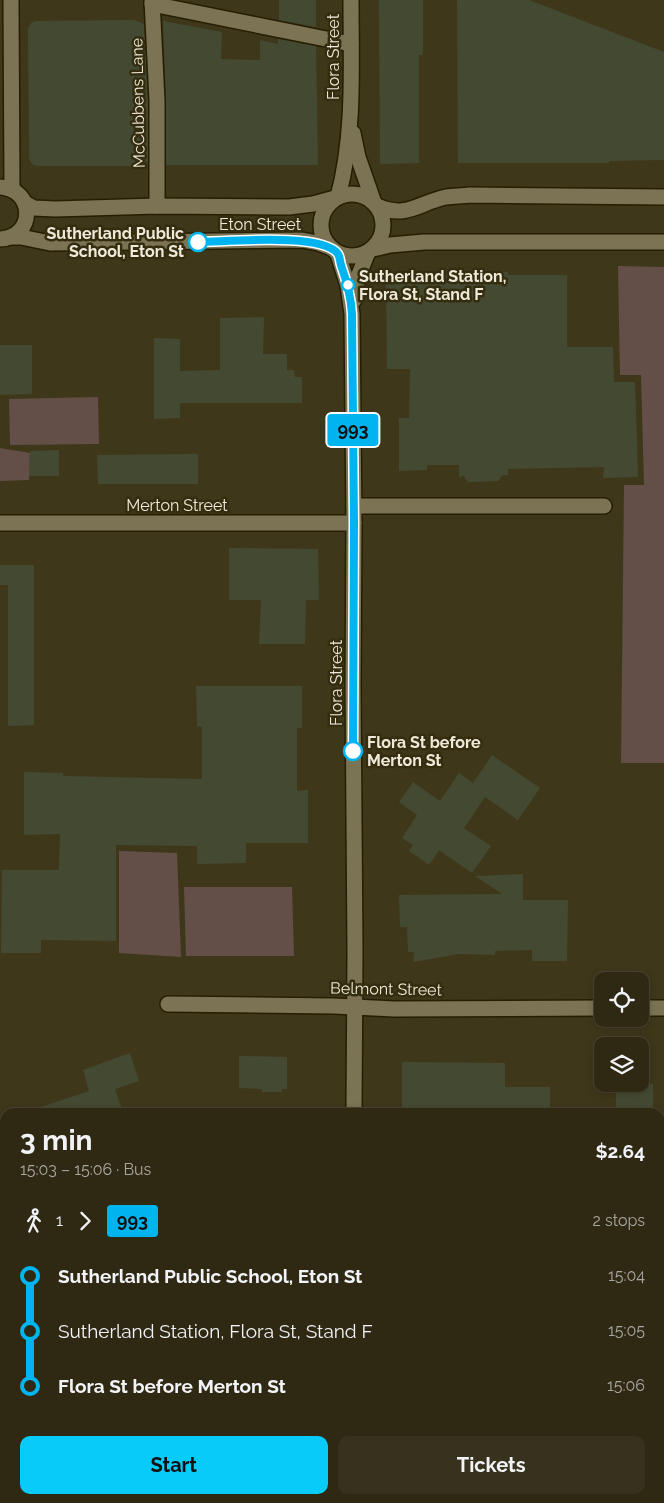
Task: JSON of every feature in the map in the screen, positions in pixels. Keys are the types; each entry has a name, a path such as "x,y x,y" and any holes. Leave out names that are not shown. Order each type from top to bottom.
{"street":[{"path":"3,238 20,230 26,220 25,203 17,193 6,188 11,0"},
{"name":"Flora Street","path":"336,198 345,165 351,115 351,0"},
{"path":"152,2 351,44"},
{"name":"McCubbens Lane","path":"152,2 157,101 157,206"},
{"name":"Flora Street","path":"351,115 358,157 375,204"},
{"path":"664,197 470,195 446,197 406,211 392,211 360,195 349,194 336,198 325,208 321,222 322,236 334,250 353,257 390,244 424,242 664,242"},
{"name":"Eton Street","path":"25,203 39,208 157,206 289,207 313,204 336,198"},
{"path":"371,250 380,240 383,228 382,216 375,204"},
{"name":"Eton Street","path":"3,238 21,237 45,243 302,240 318,243 334,250"},
{"name":"Flora Street","path":"334,250 348,286 352,314 354,506 354,1108"},
{"name":"Flora Street","path":"352,314 358,277 371,250"},
{"path":"354,506 604,506"},
{"name":"Merton Street","path":"0,523 354,523"},
{"name":"Belmont Street","path":"168,1004 394,1008 594,1008"},
{"path":"649,1008 664,1008"}],"shaded area":[{"path":"618,266 664,267 664,763 621,763 624,485 644,485 641,375 620,375"},
{"path":"98,397 99,444 10,445 9,399"},
{"path":"0,448 30,453 29,480 0,481"},
{"path":"119,851 177,853 181,957 119,953"},
{"path":"184,887 292,887 294,956 186,956"}],"building":[{"path":"279,0 316,0 316,27 279,20"},
{"path":"379,0 423,0 423,55 419,55 419,163 380,164"},
{"path":"457,0 529,0 664,52 664,160 609,161 609,163 458,163"},
{"path":"134,20 144,24 148,101 148,161 135,166 37,166 32,164 29,158 28,29 31,23 36,21"},
{"path":"163,21 222,32 221,59 260,60 260,40 278,44 278,39 316,46 318,165 166,165"},
{"path":"508,272 508,275 567,275 567,347 613,347 614,382 635,382 638,477 603,478 604,467 508,469 508,475 503,475 498,481 468,482 464,476 459,477 459,465 427,465 427,470 399,471 399,418 409,418 410,369 387,369 386,273"},
{"path":"264,317 263,354 287,354 287,370 294,370 295,377 302,377 302,403 180,403 180,418 154,419 154,338 180,339 180,371 220,370 220,318"},
{"path":"0,345 32,345 32,394 0,395"},
{"path":"59,450 59,476 29,476 30,451"},
{"path":"198,454 198,484 98,484 97,455"},
{"path":"229,548 318,549 319,600 306,600 305,644 259,644 261,600 229,600"},
{"path":"0,565 34,565 34,725 8,726 8,585 0,585"},
{"path":"196,686 302,686 302,728 297,728 297,791 308,790 308,843 246,843 246,863 197,864 197,846 116,845 116,941 41,940 41,953 1,953 2,870 59,870 60,834 24,835 24,772 63,773 63,776 202,779 202,727 197,726"},
{"path":"492,755 540,788 518,820 485,797 464,828 491,846 472,873 439,850 429,865 409,851 413,845 402,838 417,815 399,802 413,782 440,801 459,773 473,783"},
{"path":"523,874 523,900 568,900 567,961 532,961 532,950 495,951 495,955 459,954 413,962 414,952 408,952 407,927 400,927 399,895 502,894 475,876"},
{"path":"130,1053 139,1081 115,1089 122,1108 38,1108 89,1091 83,1070"},
{"path":"239,1056 287,1057 287,1089 282,1089 282,1092 262,1092 262,1089 239,1088"},
{"path":"402,1062 505,1063 505,1087 550,1087 550,1108 402,1108"},
{"path":"649,1084 653,1084 653,1108 616,1108 616,1092 649,1092"}],"bus line":[{"name":"993","path":"198,242 302,240 318,243 329,247 338,254 348,286 352,314 354,523 353,751"}],"place":[{"name":"Sutherland Public School, Eton St","path":"198,242"},
{"name":"Sutherland Station, Flora St, Stand F","path":"348,285"},
{"name":"Flora St before Merton St","path":"353,751"}]}
